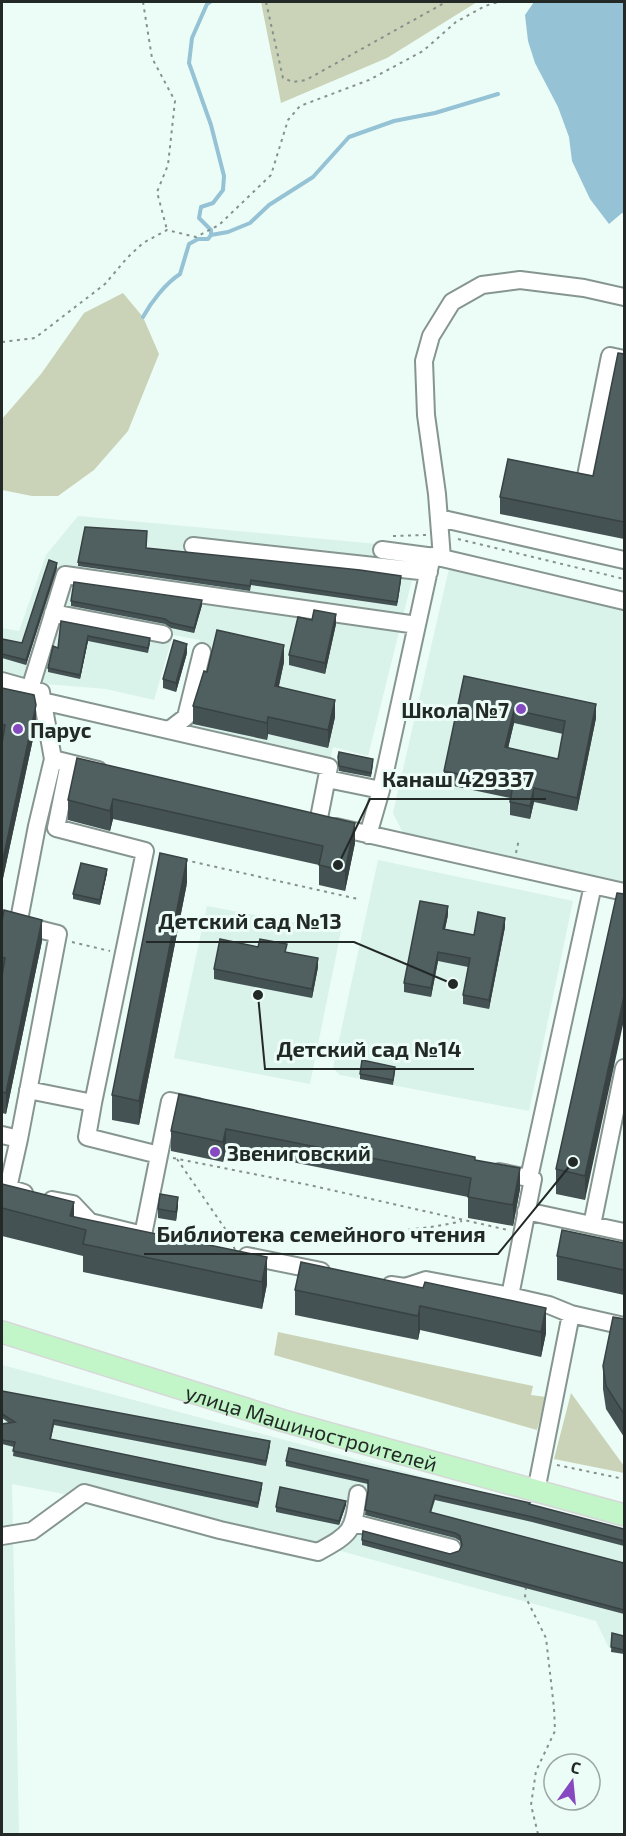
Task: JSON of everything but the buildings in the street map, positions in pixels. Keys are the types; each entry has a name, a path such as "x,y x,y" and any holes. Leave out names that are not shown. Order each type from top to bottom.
{"main road":[{"name":"улица Машиностроителей","path":"2,1332 284,1421 624,1515"}],"street":[{"path":"368,835 381,790 417,625 441,535 438,494 426,415 424,361 431,336 452,302 482,285 520,280 584,288 624,297"},
{"path":"586,476 610,356 624,359"},
{"path":"439,518 624,560"},
{"path":"193,546 434,562"},
{"path":"382,550 624,601"},
{"path":"30,689 65,575 417,625"},
{"path":"53,613 163,634"},
{"path":"170,730 186,717 202,652"},
{"path":"2,681 41,692 61,761 56,828 145,851 87,1137 159,1155"},
{"path":"42,701 329,767 313,822 624,892"},
{"path":"61,761 115,774"},
{"path":"18,925 61,761"},
{"path":"327,779 381,790"},
{"path":"529,1178 593,885"},
{"path":"2,920 58,934 8,1188 73,1204 90,1222 149,1236 159,1155 170,1101 216,1111"},
{"path":"592,1225 624,1068"},
{"path":"28,1090 93,1103"},
{"path":"2,1135 19,1139"},
{"path":"482,1168 533,1179 510,1296"},
{"path":"526,1211 624,1232"},
{"path":"236,1253 337,1274"},
{"path":"371,1281 405,1287 426,1280 549,1305 570,1314 624,1326"},
{"path":"536,1491 570,1314"},
{"path":"2,1536 32,1531 84,1492 220,1530 318,1552 342,1539 354,1523 358,1494"},
{"path":"354,1523 452,1548"}],"path":[{"path":"143,2 152,58 175,101 168,165 157,192 167,230"},
{"path":"266,2 283,78 293,82 306,80 446,2"},
{"path":"2,342 35,338 105,284 143,243 167,230 196,237 219,225 272,175 288,120 300,106 369,80 423,51 456,22 485,6 498,2"},
{"path":"382,550 393,535 441,535 624,579"},
{"path":"516,859 519,839"},
{"path":"178,858 358,899"},
{"path":"57,939 123,954"},
{"path":"159,1155 309,1185 522,1233"},
{"path":"176,1158 228,1233 236,1253 260,1242 328,1234 442,1226 465,1220"},
{"path":"541,1462 624,1479"},
{"path":"526,1586 525,1596 546,1638 554,1708 555,1731 536,1771 531,1805 538,1834"}],"shaded area":[{"path":"261,2 477,2 387,58 281,103"},
{"path":"123,293 143,317 159,354 128,431 94,470 58,496 32,496 2,490 2,419 41,374 84,313"},
{"path":"78,516 420,548 368,756 333,747 330,760 179,725 200,640 173,635 154,700 106,689 45,684 2,672 2,628 19,631 46,555"},
{"name":"Школа №7","path":"450,564 624,604 624,884 403,833 393,813"},
{"path":"378,860 573,901 529,1111 340,1075 333,1068"},
{"path":"207,906 341,931 310,1084 174,1058"},
{"path":"278,1332 533,1386 531,1395 546,1397 537,1430 274,1355"},
{"path":"2,1365 624,1530 624,1652 609,1648 596,1621 297,1539 12,1484 19,1834 2,1834"},
{"path":"571,1393 624,1466 624,1473 554,1459"}],"water":[{"path":"534,2 624,2 624,214 622,213 609,224 590,199 572,161 569,137 558,107 535,63 528,41 525,15"}],"waterway":[{"path":"210,2 192,38 189,63 211,125 224,176 223,190 213,203 201,207 199,218 211,230 211,235"},
{"path":"143,317 159,293 180,274 189,244 250,223 269,205 313,177 349,137 394,121 435,113 498,94"}],"place":[{"name":"Школа №7","path":"521,709"},
{"name":"Парус","path":"18,729"},
{"name":"Канаш 429337","path":"338,865"},
{"name":"Детский сад №13","path":"453,984"},
{"name":"Детский сад №14","path":"258,995"},
{"name":"Звениговский","path":"215,1152"},
{"name":"Библиотека семейного чтения","path":"573,1162"}]}
